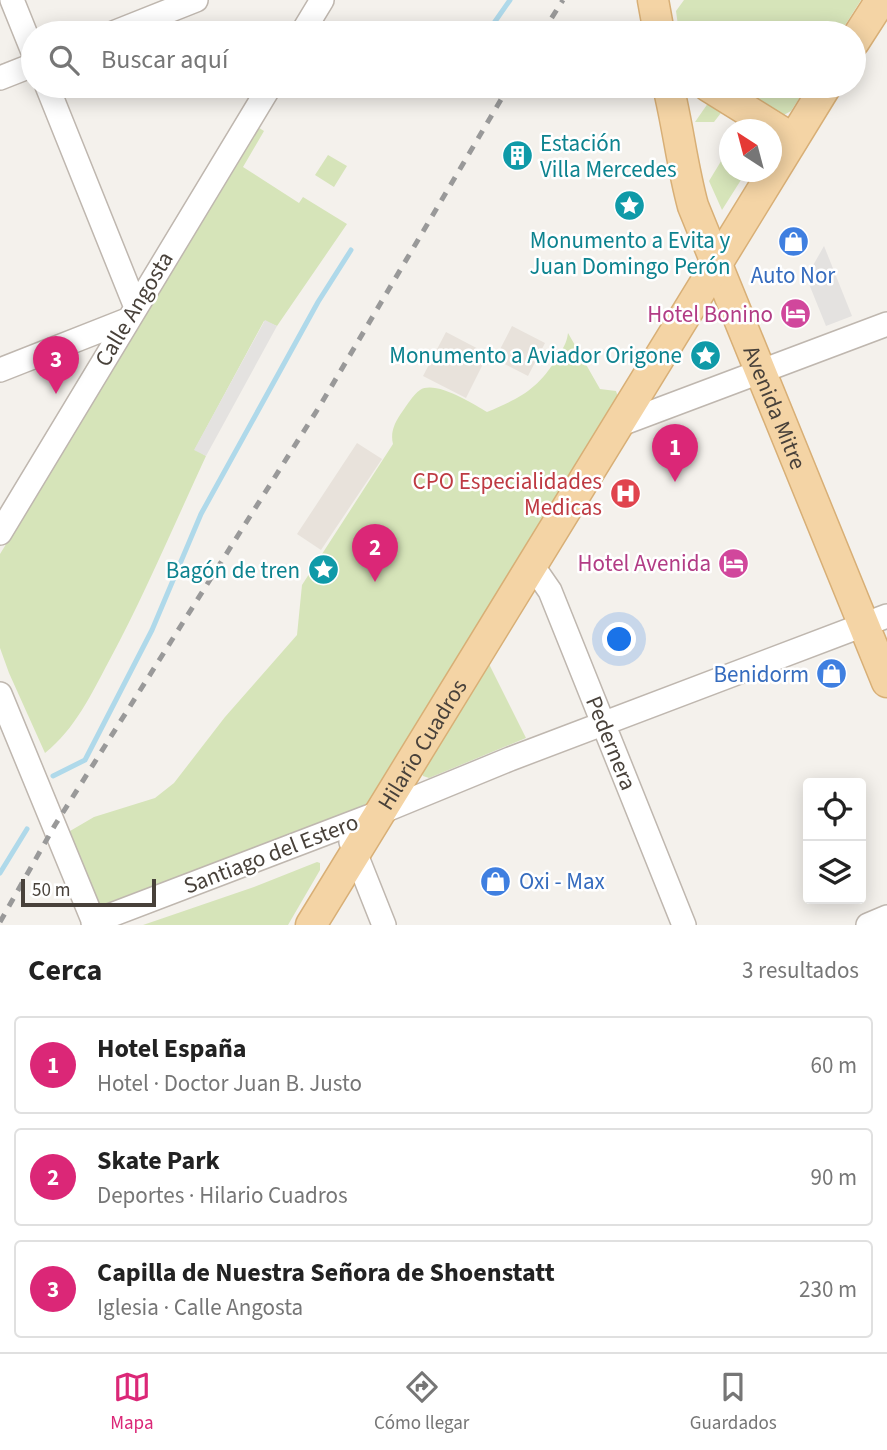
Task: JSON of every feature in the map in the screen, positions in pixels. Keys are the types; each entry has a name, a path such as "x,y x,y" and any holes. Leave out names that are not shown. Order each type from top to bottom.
{"main road":[{"path":"653,0 657,21"},
{"path":"866,27 881,9"},
{"name":"Avenida Mitre","path":"671,98 685,180 693,206 761,370 876,621 887,682"},
{"path":"727,98 793,139"},
{"name":"Hilario Cuadros","path":"311,925 349,839 381,812 819,98"}],"street":[{"path":"12,0 21,22"},
{"path":"143,21 196,0"},
{"path":"0,78 21,70"},
{"path":"0,370 131,312 51,98"},
{"name":"Calle Angosta","path":"0,533 263,98"},
{"path":"621,424 887,324"},
{"name":"Pedernera","path":"532,565 550,592 684,925"},
{"name":"Santiago del Estero","path":"381,812 603,724 876,621"},
{"path":"0,694 94,924"},
{"path":"349,839 384,925"},
{"name":"Santiago del Estero","path":"94,924 349,839"},
{"path":"868,925 887,918"}],"shaded area":[{"path":"824,246 852,316 826,326 809,284 811,269"},
{"path":"265,320 277,326 206,456 194,450"},
{"path":"512,326 545,343 528,376 495,359"},
{"path":"446,332 488,354 466,398 423,376"},
{"path":"357,443 382,459 321,550 297,534"}],"green space":[{"path":"684,0 861,0 848,21 677,21 676,11"},
{"path":"712,98 727,105 714,122 695,122"},
{"path":"751,98 799,98 791,111 782,116"},
{"path":"256,126 264,131 243,167 299,203 303,197 347,224 277,326 264,321 195,449 206,456 122,636 82,711 56,744 45,753 0,648 0,554 128,345"},
{"path":"328,155 347,166 334,187 315,175"},
{"path":"719,164 719,182 740,182 722,210 709,181"},
{"path":"568,333 600,389 616,391 621,406 378,803 99,906 70,831 94,817 155,798 174,783 225,717 297,635 302,585 393,444 395,423 413,397 420,390 435,388 454,394 487,412 518,397 535,385 557,358"},
{"path":"489,664 526,738 429,778 423,776 420,769"},
{"path":"320,863 320,870 288,925 143,925 254,887"}],"waterway":[{"path":"495,21 510,0"},
{"path":"53,776 85,760 152,630 201,514 318,302 351,250"},
{"path":"0,873 27,829"}],"railway":[{"path":"550,21 563,0"},
{"path":"0,922 55,825 321,404 502,98"}],"place":[{"name":"Estación Villa Mercedes","path":"517,156"},
{"name":"Monumento a Evita y Juan Domingo Perón","path":"630,206"},
{"name":"Auto Nor","path":"793,241"},
{"name":"Hotel Bonino","path":"796,314"},
{"name":"Monumento a Aviador Origone","path":"705,355"},
{"name":"Capilla de Nuestra Señora de Shoenstatt","path":"56,394"},
{"name":"Hotel España","path":"675,482"},
{"name":"CPO Especialidades Medicas","path":"625,494"},
{"name":"Hotel Avenida","path":"734,563"},
{"name":"Bagón de tren","path":"323,570"},
{"name":"Skate Park","path":"375,582"},
{"name":"Benidorm","path":"832,674"},
{"name":"Oxi - Max","path":"496,881"}]}
